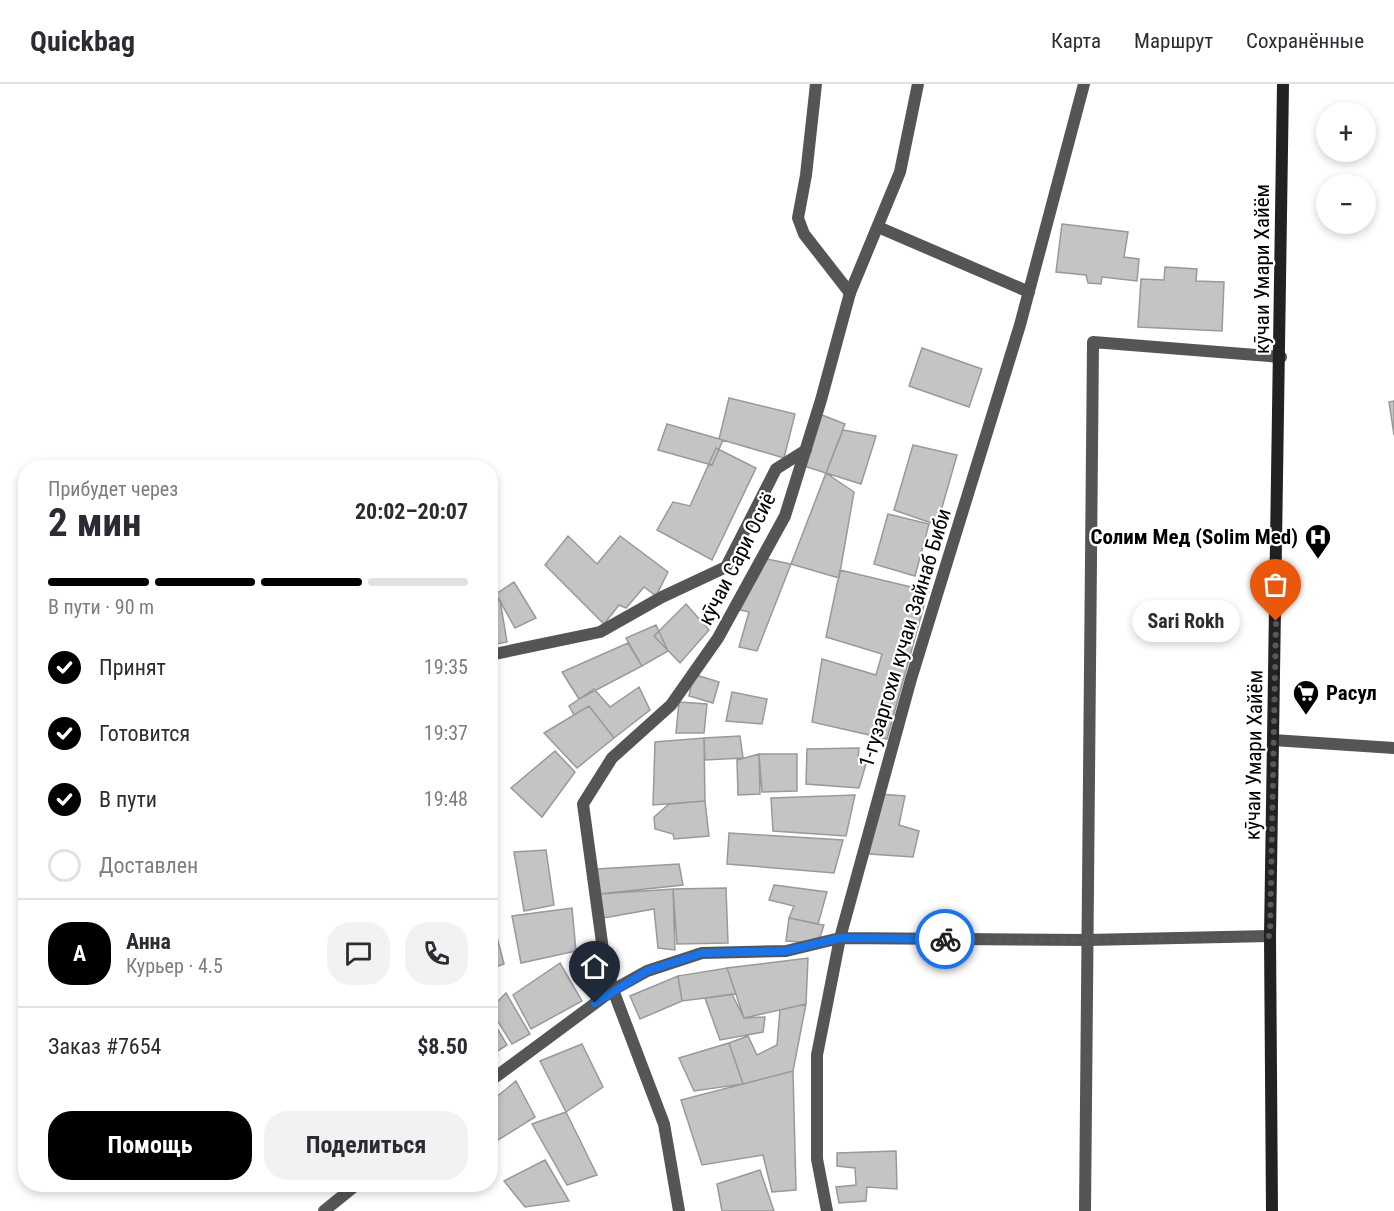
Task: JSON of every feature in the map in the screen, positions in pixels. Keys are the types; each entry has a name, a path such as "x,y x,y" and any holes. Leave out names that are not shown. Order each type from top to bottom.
{"main road":[{"name":"кӯчаи Умари Хайём","path":"1272,1211 1270,936 1281,357 1283,84"}],"street":[{"path":"816,84 806,175 798,218 804,234 850,293"},
{"name":"кӯчаи Сари Осиё","path":"679,1211 664,1124 613,990 603,950 583,804 612,758 671,705 718,638 785,516 850,293 900,172 918,84"},
{"name":"1-гузаргохи кучаи Зайнаб Биби","path":"826,1211 817,1159 817,1055 840,938 911,680 1029,292 1084,84"},
{"path":"878,227 1029,292"},
{"path":"1085,1211 1093,342 1281,357"},
{"path":"498,653 600,632 662,597 726,567 776,469 806,450"},
{"path":"1273,740 1394,748"},
{"path":"498,1075 613,990 647,971 702,953 786,951 840,938 1087,940 1270,936"},
{"path":"324,1211 347,1192"}],"building":[{"path":"1062,224 1128,232 1124,257 1139,259 1137,281 1102,277 1101,284 1088,283 1086,275 1056,272"},
{"path":"1165,267 1197,269 1196,281 1224,282 1222,331 1138,327 1141,279 1164,280"},
{"path":"922,348 982,369 969,407 909,386"},
{"path":"729,398 795,414 784,458 719,439"},
{"path":"1394,401 1394,435 1389,402"},
{"path":"817,413 845,424 826,473 804,466"},
{"path":"667,424 723,440 712,465 658,450"},
{"path":"843,430 876,436 861,484 826,473"},
{"path":"913,445 957,455 937,525 894,510"},
{"path":"716,448 756,468 712,560 657,530 673,502 690,506"},
{"path":"826,473 854,492 839,578 791,564"},
{"path":"888,514 929,524 915,576 874,564"},
{"path":"568,536 597,564 620,536 668,572 656,596 644,587 626,608 619,605 604,624 545,565"},
{"path":"767,559 791,564 757,651 739,647 749,612 740,610"},
{"path":"840,570 928,591 887,739 812,722 822,659 876,675 882,654 826,637"},
{"path":"514,582 536,618 515,628 498,598 498,593"},
{"path":"498,600 500,600 507,642 498,644"},
{"path":"686,604 709,630 680,663 654,636"},
{"path":"656,625 668,651 642,666 626,638"},
{"path":"628,643 642,666 579,699 562,672"},
{"path":"693,674 719,682 713,703 689,696"},
{"path":"639,687 650,710 614,738 589,706 574,715 569,706 594,689 610,707"},
{"path":"732,692 767,699 762,724 726,721"},
{"path":"679,702 707,704 704,733 676,733"},
{"path":"589,706 614,738 577,768 544,733"},
{"path":"740,736 743,758 705,760 704,738"},
{"path":"704,738 705,801 653,805 655,742"},
{"path":"859,748 858,759 866,764 859,788 806,784 807,749"},
{"path":"555,751 575,772 542,817 511,788"},
{"path":"759,754 797,754 797,791 762,792"},
{"path":"759,754 760,794 738,795 737,760"},
{"path":"879,794 905,796 899,825 919,831 913,857 869,854"},
{"path":"855,795 846,836 773,831 771,798"},
{"path":"705,801 709,836 674,839 673,834 655,829 654,817 669,804"},
{"path":"729,833 843,840 834,873 727,864"},
{"path":"546,850 554,905 524,911 514,852"},
{"path":"679,864 683,885 599,894 597,869"},
{"path":"774,885 827,892 818,924 789,918 794,906 769,900"},
{"path":"726,888 728,943 677,944 673,889"},
{"path":"673,889 675,950 658,948 654,909 604,918 599,894"},
{"path":"572,908 576,951 521,963 512,916"},
{"path":"789,918 824,925 818,943 786,941"},
{"path":"498,941 504,964 498,966"},
{"path":"808,958 806,1004 744,1018 727,968"},
{"path":"560,963 582,1001 531,1029 513,995"},
{"path":"727,968 736,994 682,1001 678,976"},
{"path":"678,976 682,1001 640,1019 630,996"},
{"path":"506,993 530,1034 512,1044 498,1022 498,1001"},
{"path":"732,994 744,1018 765,1017 763,1032 720,1040 705,998"},
{"path":"806,1004 793,1071 743,1084 729,1043 748,1036 757,1055 777,1045 780,1010"},
{"path":"498,1030 507,1045 498,1051"},
{"path":"729,1043 743,1084 694,1091 679,1058"},
{"path":"582,1044 603,1087 566,1112 540,1061"},
{"path":"793,1071 796,1190 772,1192 763,1155 702,1165 681,1100"},
{"path":"516,1081 535,1117 498,1140 498,1096"},
{"path":"566,1112 597,1175 567,1185 532,1124"},
{"path":"896,1151 897,1189 867,1187 866,1201 839,1203 836,1187 856,1185 855,1168 837,1166 837,1153"},
{"path":"545,1160 569,1201 525,1207 504,1181"},
{"path":"760,1170 774,1211 722,1211 717,1184"}],"way so far":[{"path":"945,939 1087,940 1270,936 1276,621"}],"place":[{"name":"Солим Мед (Solim Med)","path":"1318,560"},
{"name":"Sari Rokh","path":"1276,621"},
{"name":"Расул","path":"1306,716"}],"route":[{"path":"595,1003 647,971 702,953 786,951 840,938 945,939"}]}
